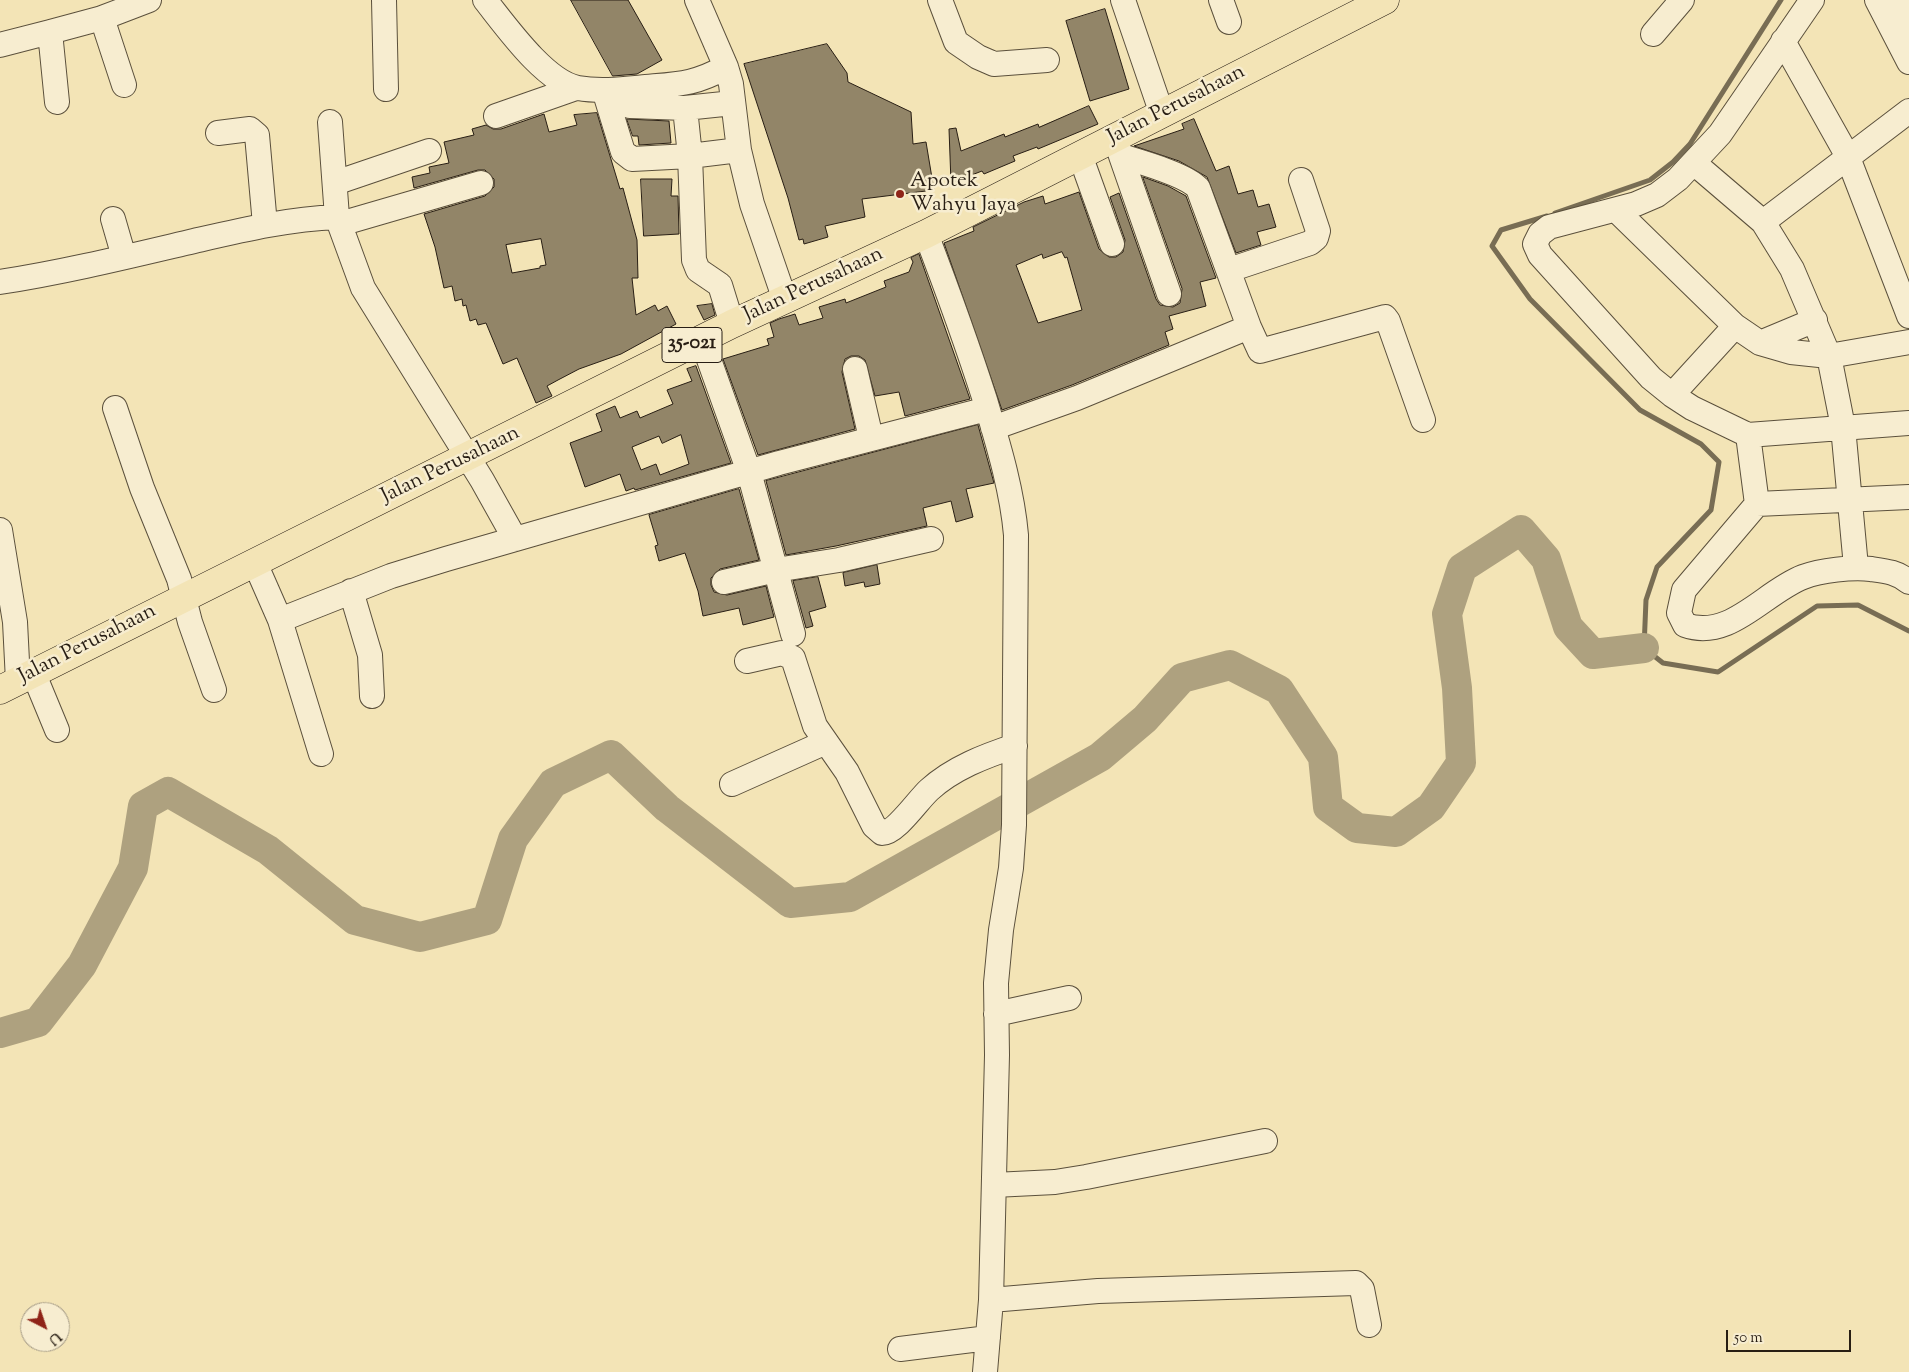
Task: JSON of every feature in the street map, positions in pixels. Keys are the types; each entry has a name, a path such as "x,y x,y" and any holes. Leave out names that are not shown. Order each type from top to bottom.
{"main road":[{"name":"Jalan Perusahaan","path":"17,681 468,458 732,324 926,234 1080,155 1118,147 1162,114 1383,0"}],"street":[{"path":"0,45 102,18 149,0"},
{"path":"384,0 386,89"},
{"path":"485,0 536,61 564,82 576,88 604,90 690,83 726,67"},
{"path":"696,0 726,67 739,150 752,204 785,300"},
{"path":"940,0 956,42 978,57 994,64 1047,60"},
{"path":"1123,0 1162,114"},
{"path":"1221,0 1229,22"},
{"path":"1653,34 1682,0"},
{"path":"1812,0 1734,115 1694,163 1678,179 1657,195 1636,204 1569,220 1549,227 1540,234 1535,249 1651,378 1672,396 1692,408 1748,435 1909,423"},
{"path":"1877,0 1909,62"},
{"path":"1896,0 1909,24"},
{"path":"102,18 124,85"},
{"path":"50,32 57,102"},
{"path":"1783,41 1847,156 1909,316"},
{"path":"496,116 576,88"},
{"path":"604,90 623,152 627,157 632,159 690,156 739,150"},
{"path":"630,106 685,108 733,103"},
{"path":"685,108 690,156 694,260 698,270 720,285 732,324"},
{"path":"1762,222 1909,111"},
{"path":"330,122 339,220 363,288 468,458 515,539"},
{"path":"218,133 250,129 257,134 265,225"},
{"path":"1118,147 1196,186 1249,327 1261,351 1385,318 1388,321 1422,420"},
{"path":"1118,147 1169,294"},
{"path":"335,183 429,151"},
{"path":"1080,155 1112,244"},
{"path":"1694,163 1762,222 1792,269 1815,320 1829,356 1843,427 1848,500 1856,567"},
{"path":"1229,270 1310,243 1316,238 1318,231 1301,180"},
{"path":"0,282 303,218 339,220 481,183"},
{"path":"1616,210 1736,326 1760,342 1791,352 1829,356 1909,342"},
{"path":"113,219 124,257"},
{"path":"926,234 990,419 1009,488 1015,526 1014,825 1011,868 1001,930 996,983 991,1300 985,1372"},
{"path":"1760,342 1815,320"},
{"path":"1672,396 1736,326"},
{"path":"280,620 351,591 446,559 871,438 990,419 1077,398 1249,327"},
{"path":"702,340 749,472 793,634"},
{"path":"855,369 871,438"},
{"path":"115,408 142,488 179,579 190,622 214,690"},
{"path":"1748,435 1757,504"},
{"path":"1909,497 1757,504 1684,590 1679,613 1685,625 1698,630 1729,624 1768,596 1804,577 1856,567 1898,573 1909,582"},
{"path":"0,530 15,622 17,681 57,730"},
{"path":"724,582 776,570 839,560 931,539"},
{"path":"255,563 280,620 322,754"},
{"path":"351,591 370,655 372,696"},
{"path":"747,661 782,653 793,658 812,721 847,772 874,826 882,833 891,831 930,790 950,774 1015,757"},
{"path":"732,784 826,742"},
{"path":"996,1014 1069,998"},
{"path":"994,1185 1055,1182 1086,1177 1265,1141"},
{"path":"991,1300 1098,1291 1356,1283 1362,1289 1369,1325"},
{"path":"900,1349 988,1338"}],"building":[{"path":"571,0 628,0 662,60 637,74 613,76"},
{"path":"1105,9 1129,89 1090,101 1066,21"},
{"path":"827,44 847,73 848,82 911,112 913,144 926,142 934,190 862,199 865,217 825,226 828,237 804,244 803,239 799,240 788,198 744,64"},
{"path":"1089,106 1098,124 1038,149 1037,147 1013,156 1015,161 984,174 982,171 951,183 949,129 956,128 961,151 1004,134 1005,137 1038,124 1039,127"},
{"path":"597,113 620,189 623,188 637,240 638,278 632,278 636,315 655,305 658,311 667,306 676,324 621,354 579,369 547,386 552,396 536,403 517,358 503,364 486,323 478,325 476,319 470,321 466,305 463,306 462,299 455,301 452,286 444,288 435,247 424,214 485,196 494,187 494,179 485,170 478,170 414,188 412,177 430,173 429,167 449,163 444,142 474,135 472,129 486,125 493,129 501,129 544,114 549,132 577,125 574,115","holes":["541,239 546,265 540,266 540,268 512,273 506,245"]},
{"path":"627,119 669,121 671,143 639,145 638,136 633,136"},
{"path":"1194,119 1216,171 1229,166 1238,194 1253,190 1258,207 1269,204 1276,227 1257,232 1261,245 1236,253 1207,177 1179,161 1134,146 1184,129 1182,124"},
{"path":"1143,177 1168,186 1186,196 1216,278 1200,282 1206,306 1169,316 1173,329 1165,332 1169,345 1072,385 1002,410 944,243 974,231 973,227 1024,202 1043,196 1045,204 1079,192 1099,249 1109,257 1116,257 1123,252 1125,240 1110,197 1119,193 1156,299 1160,305 1173,307 1180,303 1182,289","holes":["1062,252 1065,258 1067,257 1082,310 1038,323 1016,265 1042,254 1043,258"]},
{"path":"641,179 672,179 671,196 678,196 679,234 644,236"},
{"path":"919,254 970,399 905,416 899,392 875,396 865,360 859,356 851,356 845,359 842,372 855,429 758,455 723,359 769,345 767,339 774,337 770,323 779,319 795,314 799,325 823,318 819,307 845,299 846,303 886,287 884,281 909,272 913,262 911,258"},
{"path":"712,304 715,315 704,320 697,306"},
{"path":"696,366 731,463 635,490 634,488 626,491 620,474 585,487 570,443 602,431 596,414 615,406 620,418 637,411 640,418 673,404 667,390 692,381 687,369","holes":["681,435 689,464 660,475 656,464 641,470 632,447 659,436 662,443"]},
{"path":"978,425 994,483 966,489 973,517 956,522 951,501 923,508 927,526 786,555 766,481"},
{"path":"739,489 759,560 720,569 711,578 711,585 714,592 727,595 766,586 774,617 743,625 739,608 703,616 698,591 685,553 659,561 655,546 658,545 649,515"},
{"path":"877,565 880,584 865,587 864,582 845,586 843,573"},
{"path":"818,577 826,607 809,612 813,626 806,628 793,581"}],"waterway":[{"path":"1555,213 1650,180 1673,162 1690,144 1781,0"},
{"path":"1547,216 1501,230 1492,246 1530,299 1640,410 1701,444 1719,462 1711,510 1657,567 1646,600 1644,648 1663,663 1718,672 1817,606 1858,605 1909,631"},
{"path":"0,1033 38,1022 82,965 133,868 143,806 168,792 268,850 355,920 420,937 487,920 513,839 553,783 611,755 667,808 790,903 850,897 1100,757 1145,719 1182,678 1230,665 1279,690 1323,757 1328,807 1357,828 1396,832 1431,807 1461,763 1457,688 1447,614 1462,568 1521,530 1546,559 1568,627 1593,654 1644,648"}],"place":[{"name":"Apotek Wahyu Jaya","path":"900,194"}]}
